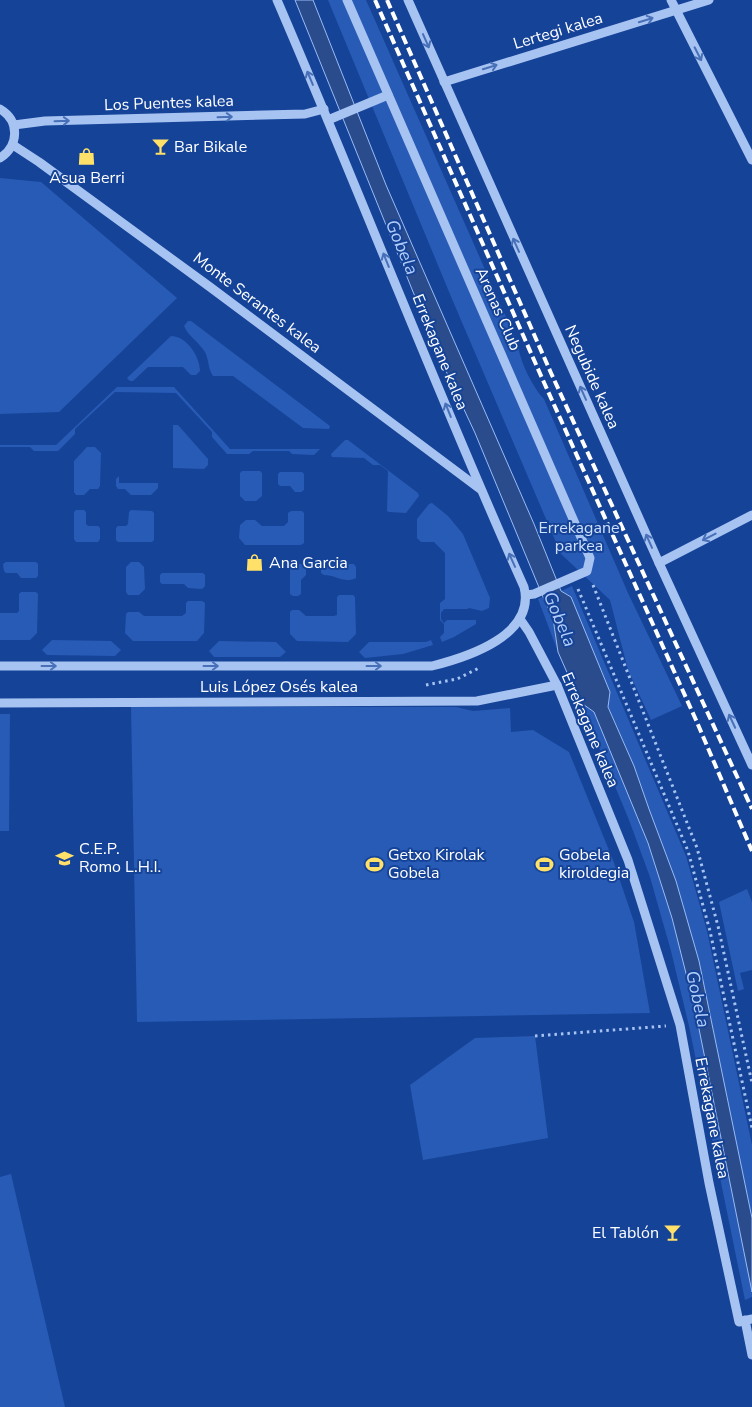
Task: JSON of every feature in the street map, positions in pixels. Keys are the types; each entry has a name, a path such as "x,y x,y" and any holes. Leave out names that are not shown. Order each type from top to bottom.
{"street":[{"name":"Errekagane kalea","path":"277,0 324,109 480,489 524,587 530,594 525,606"},
{"name":"Arenas Club","path":"347,0 590,558 587,571"},
{"name":"Negubide kalea","path":"408,0 659,563 752,765"},
{"path":"672,0 752,160"},
{"name":"Lertegi kalea","path":"444,82 709,0"},
{"path":"328,120 388,96"},
{"path":"0,109 9,117 14,125 13,145 0,158"},
{"name":"Los Puentes kalea","path":"14,125 45,121 304,114 324,109"},
{"name":"Monte Serantes kalea","path":"13,145 40,162 210,287 480,489"},
{"path":"659,563 752,515"},
{"path":"530,594 587,571"},
{"name":"Luis López Osés kalea","path":"0,666 432,666 463,658 504,637 520,619 525,606"},
{"name":"Errekagane kalea","path":"520,619 557,685 628,860 680,1025 709,1182 745,1320 752,1355"},
{"name":"Luis López Osés kalea","path":"0,703 477,702 557,685"}],"path":[{"path":"587,571 697,848 718,926 752,1082"},
{"path":"577,587 688,851 710,931 752,1128"},
{"path":"535,1036 680,1025"}],"green space":[{"name":"Errekagane parkea","path":"328,0 366,0 518,344 527,373 535,388 544,399 628,593 682,706 651,720 628,670 610,600 561,554 452,299"},
{"path":"0,178 41,182 177,298 59,412 0,414"},
{"path":"188,321 191,321 330,426 329,429 303,428 233,376 213,376 205,352 184,326"},
{"path":"171,336 177,337 192,348 198,360 200,371 196,375 191,375 183,367 148,367 133,381 130,381 127,378"},
{"path":"117,387 174,387 230,449 320,449 314,455 292,454 289,451 253,451 249,454 227,454 212,437 212,432 176,393 115,392 75,429 75,434 58,451 34,451 30,447 0,447 0,445 56,445"},
{"path":"173,425 178,425 208,459 208,465 204,469 173,468"},
{"path":"345,440 348,440 418,493 419,496 406,513 387,511 388,471 380,465 373,465 364,458 332,457 331,454"},
{"path":"87,447 95,447 101,453 100,486 98,489 90,489 84,495 76,495 74,492 74,461"},
{"path":"242,471 260,471 262,473 262,496 256,501 245,501 240,496 240,473"},
{"path":"280,472 302,472 304,474 304,490 295,492 290,486 280,486 278,484 278,474"},
{"path":"119,476 119,483 158,483 158,488 151,495 131,495 125,489 118,489 116,486 116,479"},
{"path":"432,503 448,516 463,534 490,598 489,608 482,611 469,608 444,609 441,613 441,619 444,623 447,620 476,620 476,624 442,642 440,637 444,633 444,624 440,620 440,603 445,599 445,553 434,542 421,542 417,538 417,519 429,504"},
{"path":"76,510 84,510 86,512 86,524 88,526 98,526 100,528 100,539 98,542 76,542 74,539 74,512"},
{"path":"131,510 152,511 154,513 154,540 152,542 118,542 116,540 116,528 128,524 129,512"},
{"path":"291,511 302,511 304,513 304,543 301,545 245,545 239,538 240,525 246,520 255,520 262,526 284,526 288,522 288,513"},
{"path":"6,562 36,562 38,564 38,576 36,578 21,578 17,573 6,573 3,564"},
{"path":"131,562 139,562 144,567 145,589 139,595 128,595 126,592 126,567"},
{"path":"293,564 304,564 306,566 306,575 301,580 301,594 298,596 290,594 290,566"},
{"path":"324,564 354,564 356,567 356,578 344,580 324,575 321,573 321,566"},
{"path":"162,573 203,573 205,575 205,586 202,589 188,588 184,584 162,584 160,582 160,575"},
{"path":"572,586 686,856 707,931 752,1145 752,1218 699,961 676,881 634,766 608,706 610,692 571,597 561,591"},
{"path":"21,592 36,592 38,594 37,633 30,640 0,640 0,613 17,613 19,611 19,594"},
{"path":"339,595 353,595 355,597 356,634 348,642 297,641 290,634 290,612 292,610 299,610 306,616 334,616 337,615 337,597"},
{"path":"543,597 553,618 558,652 538,599"},
{"path":"188,601 202,601 205,603 204,633 197,641 133,641 125,633 126,614 128,612 139,612 144,616 182,616 186,613 186,603"},
{"path":"52,640 111,641 121,650 115,656 47,655 42,650"},
{"path":"431,640 433,645 403,654 365,658 359,652 369,642 426,642"},
{"path":"219,641 276,642 286,652 280,657 214,657 209,651"},
{"path":"580,702 594,712 648,843 672,918 695,1009 752,1292 752,1297 745,1300 689,1026 671,951 650,877 629,820"},
{"name":"Getxo Kirolak Gobela","path":"131,707 456,707 473,711 510,708 511,732 533,730 569,752 613,860 634,922 650,1013 137,1022"},
{"path":"0,714 10,714 9,831 0,831"},
{"path":"747,889 752,902 752,970 740,973 744,989 738,991 719,902"},
{"path":"535,1036 548,1138 423,1160 410,1085 475,1038"},
{"path":"11,1174 65,1407 0,1407 0,1177"}],"water":[{"name":"Gobela","path":"295,0 313,0 386,185 534,524 561,591 571,597 610,692 608,707 634,766 676,881 699,961 752,1218 752,1292 695,1009 672,918 648,843 594,712 580,702 558,652 553,618 475,433 439,356"}],"railway":[{"path":"375,0 696,720 752,851"},
{"path":"387,0 551,373 752,809"}],"place":[{"name":"Bar Bikale","path":"160,147"},
{"name":"Asua Berri","path":"87,157"},
{"name":"Ana Garcia","path":"255,563"},
{"name":"C.E.P. Romo L.H.I.","path":"65,858"},
{"name":"Getxo Kirolak Gobela","path":"374,864"},
{"name":"Gobela kiroldegia","path":"545,864"},
{"name":"El Tablón","path":"673,1233"}]}
